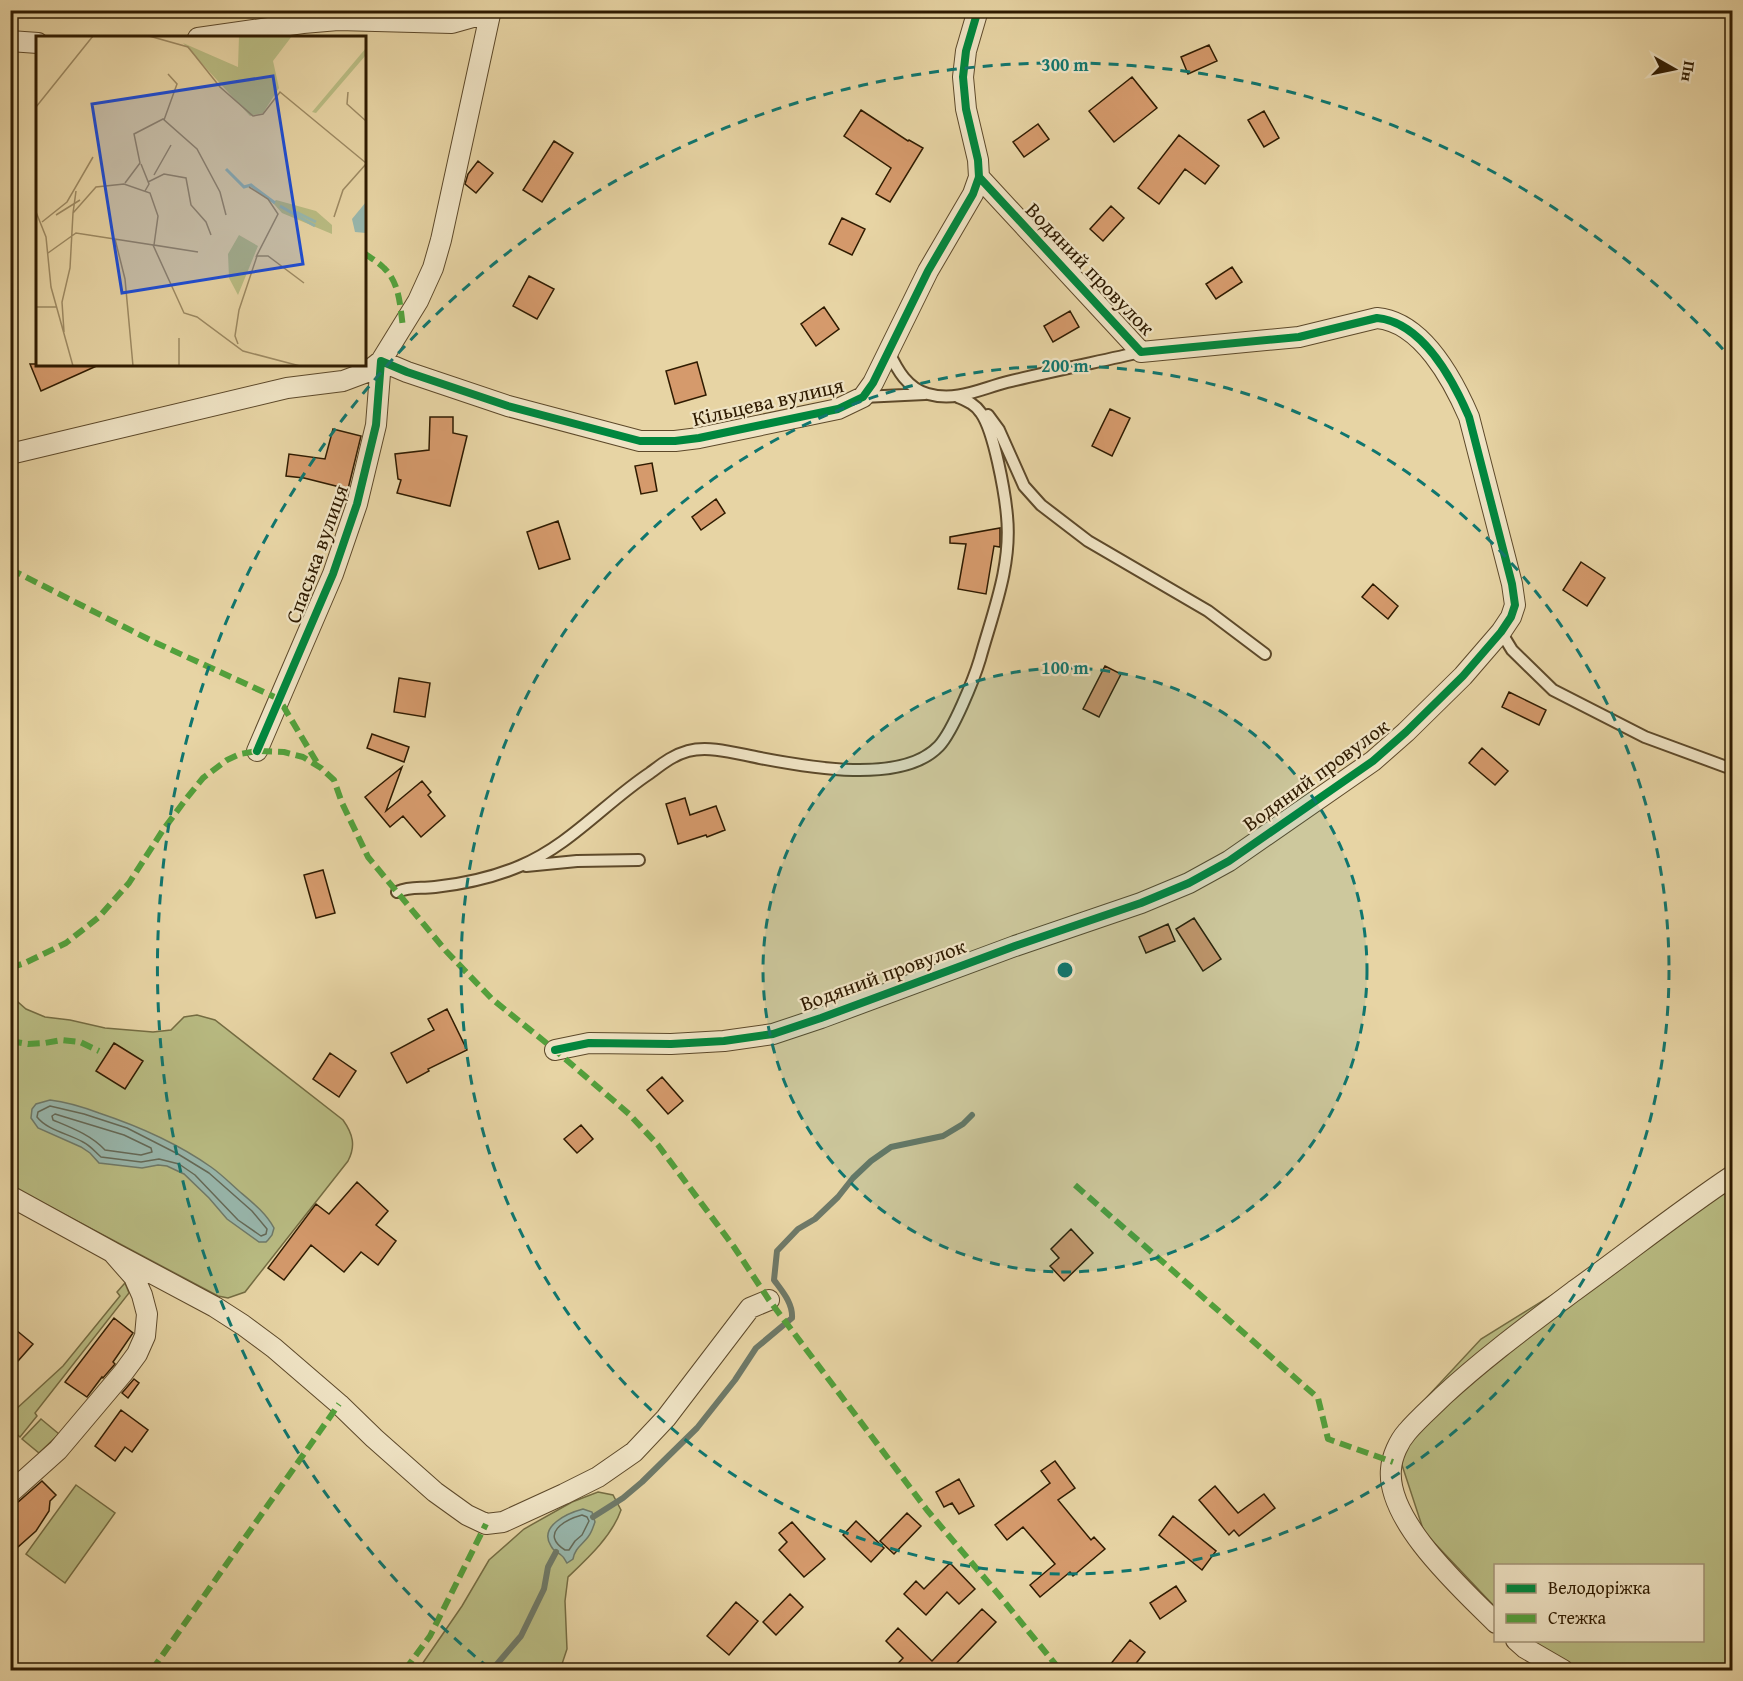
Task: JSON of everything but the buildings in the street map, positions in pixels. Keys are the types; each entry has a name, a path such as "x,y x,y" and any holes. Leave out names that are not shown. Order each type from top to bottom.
{"street":[{"path":"978,10 966,51 963,77 966,109 978,160 979,177"},
{"path":"212,36 338,20 452,23 491,11"},
{"name":"Спаська вулиця","path":"10,454 287,388 343,381 367,372 381,361 418,301 433,268 491,11"},
{"path":"10,41 36,43"},
{"name":"Кільцева вулиця","path":"381,361 508,406 640,441 699,438 838,409 863,397 873,383 928,271 973,194 979,177"},
{"name":"Водяний провулок","path":"555,1050 589,1043 671,1044 724,1041 772,1034 1141,903 1190,883 1229,861 1373,761 1463,676 1511,617 1515,599 1469,417 1459,394 1438,361 1414,334 1394,322 1377,318 1299,337 1141,352 979,177"},
{"name":"Спаська вулиця","path":"257,751 333,574 357,504 376,425 381,361"},
{"path":"1494,1621 1433,1560 1400,1509 1392,1487 1391,1469 1397,1449 1405,1434 1463,1377 1522,1330 1732,1176"},
{"path":"10,1196 215,1307 251,1331 339,1404 435,1492 467,1515 486,1524 503,1522 564,1494 598,1477 634,1452 666,1418 750,1308 769,1300"},
{"path":"10,1493 58,1450 79,1426 137,1354 145,1336 147,1314 142,1295 134,1277 112,1252"},
{"path":"1517,1642 1563,1671"}],"lane":[{"path":"889,352 904,378 925,394"},
{"path":"863,397 925,394 958,397 1006,382 1141,352"},
{"path":"958,397 982,408 988,415 999,430 1024,486 1041,504 1088,541 1208,611 1265,654"},
{"path":"520,866 555,847 634,783 673,757 690,751 722,751 812,767 853,770 903,766 924,757 939,746 948,732 977,669 1006,568 1008,548 1006,507 998,463 987,422 981,411 971,402"},
{"path":"1501,632 1512,650 1552,690 1645,737 1732,769"},
{"path":"397,892 407,887 432,888 466,882 520,866 577,861 639,860"}],"green space":[{"path":"10,995 26,1009 45,1017 105,1028 153,1032 171,1030 184,1017 197,1015 215,1020 343,1120 352,1140 352,1150 348,1161 245,1292 228,1298 218,1296 11,1186"},
{"path":"1732,1184 1732,1670 1569,1670 1533,1642 1704,1642 1704,1564 1494,1564 1494,1606 1424,1532 1401,1462 1414,1411 1481,1339"},
{"path":"125,1283 129,1293 35,1413 37,1416 20,1437 11,1429 11,1408 14,1411 63,1366 120,1296 117,1292"},
{"path":"41,1419 59,1434 39,1453 22,1439"},
{"path":"76,1485 115,1513 65,1583 26,1554"},
{"path":"598,1492 613,1495 621,1510 606,1538 568,1577 565,1601 567,1649 560,1670 418,1670 462,1606 489,1560 524,1529 572,1502"}],"water":[{"path":"50,1100 81,1107 128,1124 157,1136 198,1158 263,1213 274,1228 272,1235 266,1242 259,1242 227,1219 184,1174 167,1166 142,1168 99,1163 81,1147 38,1128 31,1118 32,1109 36,1104"},
{"path":"583,1509 592,1512 595,1522 573,1559 567,1563 552,1548 548,1532 563,1517"}],"waterway":[{"path":"593,1517 623,1498 642,1482 697,1428 735,1380 756,1348 792,1318 789,1302 774,1280 777,1251 798,1229 815,1219 838,1197 871,1161 891,1147 943,1136 963,1124 972,1115"},
{"path":"492,1670 521,1636 544,1589 548,1567 556,1552"}],"marked path":[{"path":"366,254 384,268 393,281 403,327"},
{"path":"10,569 152,641 279,699 319,766"},
{"path":"10,968 66,943 99,917 129,883 163,830 203,778 227,760 240,754 257,751 284,752 303,757 321,768 334,780 342,803 368,857 446,951 492,999 629,1114 658,1145 734,1247 769,1300 927,1510 1060,1670"},
{"path":"10,1041 28,1044 62,1040 80,1042 99,1051"},
{"path":"1075,1185 1318,1398 1328,1439 1393,1462"},
{"path":"152,1670 339,1404"},
{"path":"405,1670 430,1636 486,1524"}],"cycle path":[{"path":"257,751 333,574 357,504 376,425 381,361 508,406 640,441 699,438 838,409 863,397 873,383 928,271 973,194 979,177 978,160 966,109 963,77 966,51 978,10"},
{"path":"555,1050 589,1043 671,1044 724,1041 773,1034 1141,903 1189,883 1229,861 1373,761 1463,676 1511,617 1515,605 1512,584 1469,417 1445,370 1422,341 1393,322 1377,318 1299,337 1141,352 979,177"}]}
